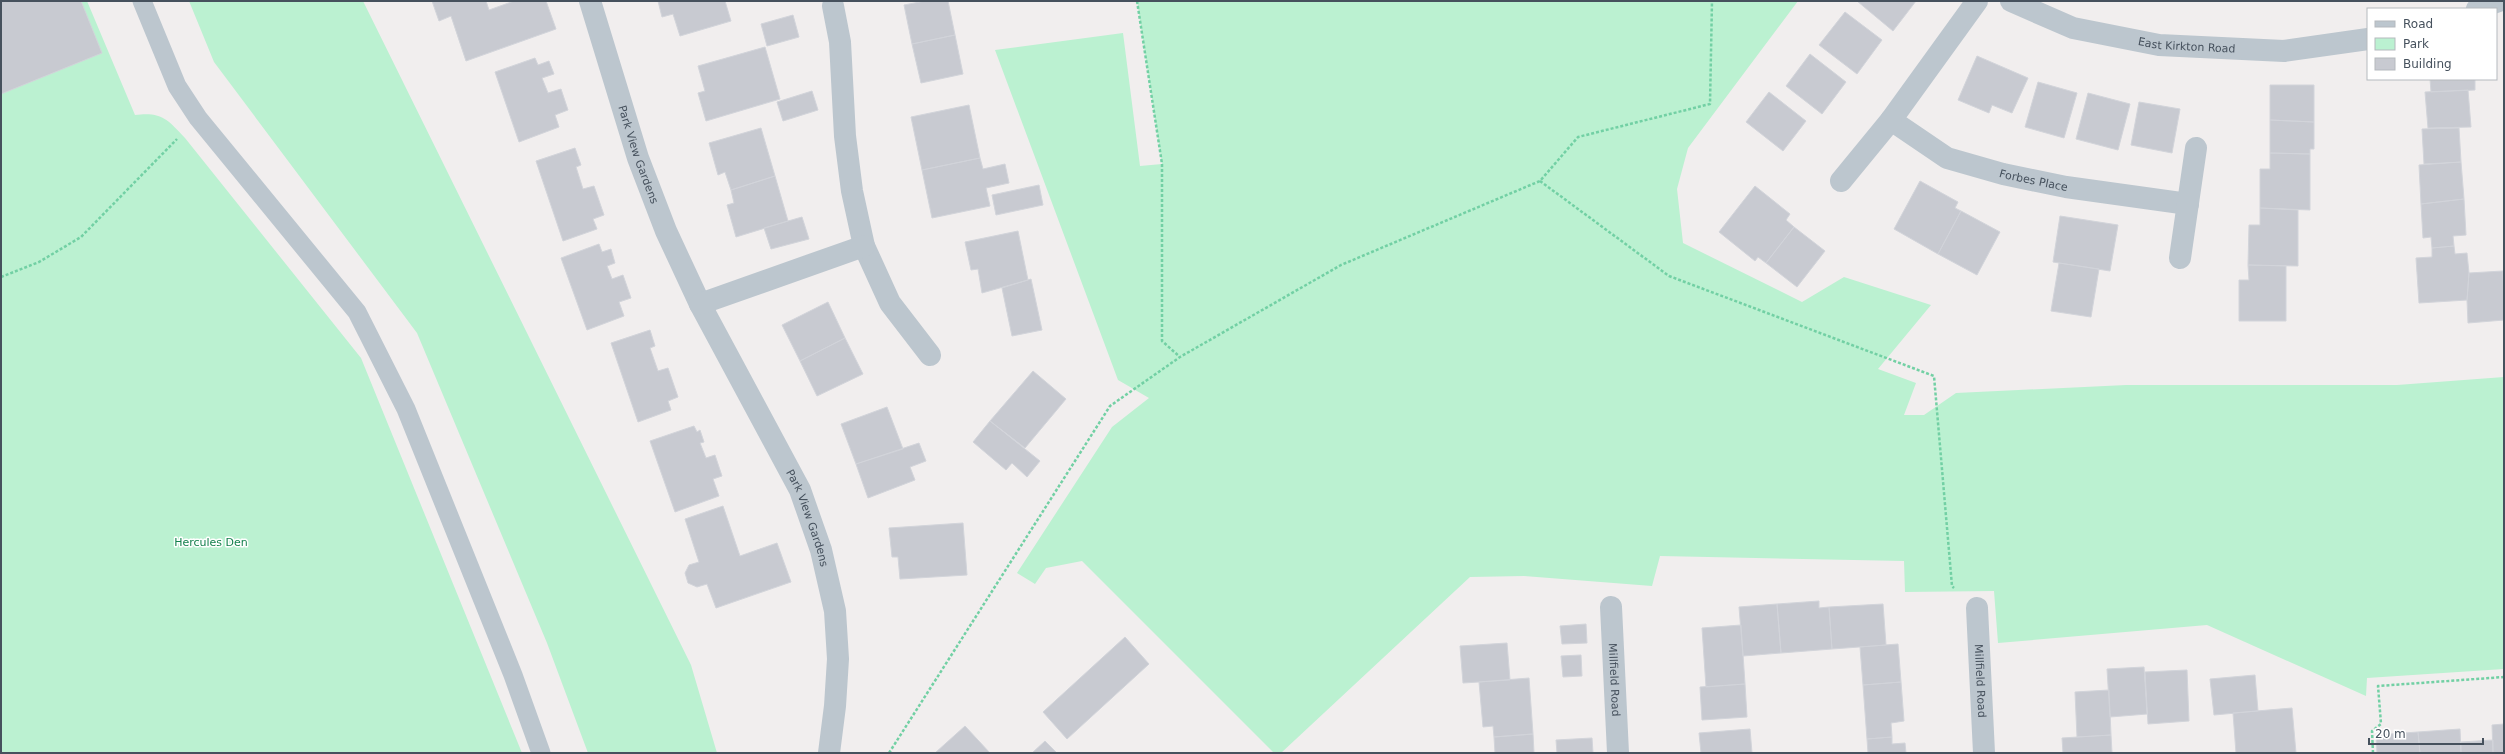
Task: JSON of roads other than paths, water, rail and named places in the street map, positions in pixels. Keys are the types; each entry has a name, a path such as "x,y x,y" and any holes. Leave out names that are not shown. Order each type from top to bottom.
{"street":[{"name":"Park View Gardens","path":"590,1 638,158 666,231 700,304 800,490 820,550 835,611 838,659 835,706 829,753"},
{"path":"1842,181 1891,120 1977,1"},
{"name":"East Kirkton Road","path":"2011,1 2073,28 2159,45 2284,51 2367,39"},
{"path":"2480,8 2499,1"},
{"path":"833,6 840,42 848,160 852,191 864,246 890,304 930,355"},
{"name":"Forbes Place","path":"1891,120 1947,158 2003,174 2066,187 2188,204"},
{"path":"2180,258 2196,148"},
{"path":"700,304 864,246"},
{"name":"Millfield Road","path":"1611,607 1618,753"},
{"name":"Millfield Road","path":"1977,608 1984,753"}],"lane":[{"path":"142,1 177,86 198,118 357,312 406,409 513,675 541,753"}],"park label":[{"name":"Hercules Den","path":"211,542"}]}
